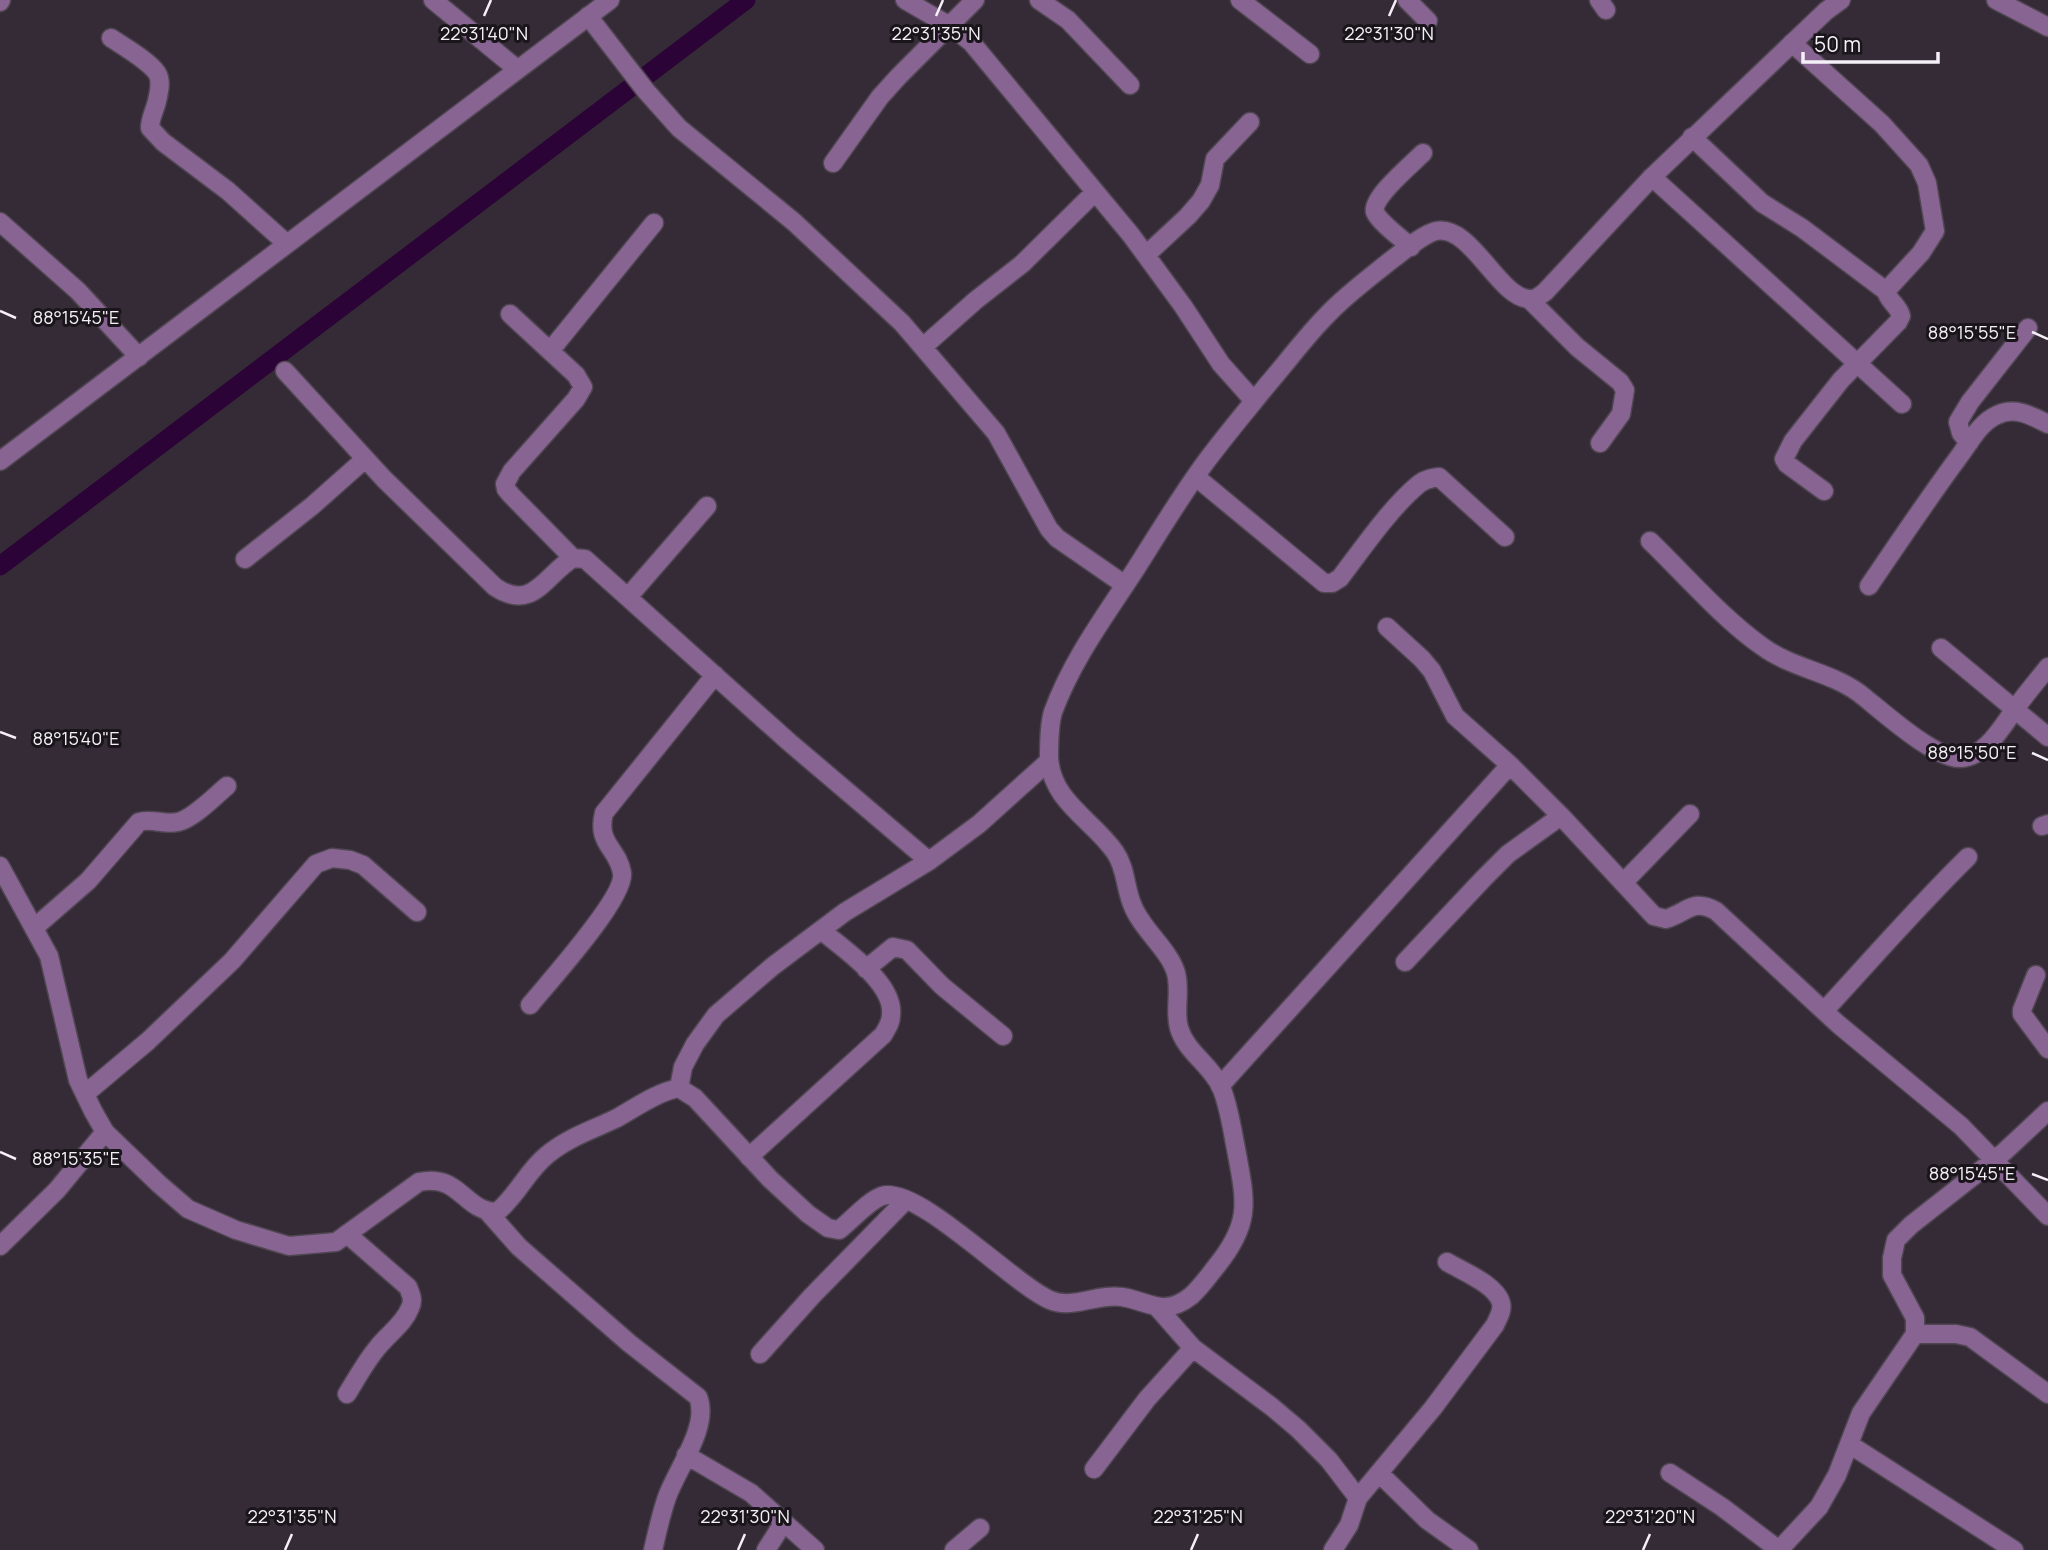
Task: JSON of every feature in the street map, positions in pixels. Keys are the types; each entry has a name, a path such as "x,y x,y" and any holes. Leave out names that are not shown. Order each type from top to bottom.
{"street":[{"path":"433,0 517,69"},
{"path":"0,461 610,0"},
{"path":"905,0 950,26 971,42 1146,256 1221,364 1254,401"},
{"path":"833,163 880,97 975,0"},
{"path":"1039,0 1068,20 1130,85"},
{"path":"1240,0 1310,54"},
{"path":"1407,0 1428,20"},
{"path":"1530,300 1545,292 1692,137 1826,10 1841,0"},
{"path":"1996,0 2048,27"},
{"path":"588,16 646,91 679,128 794,222 902,323 996,432 1057,538 1125,585"},
{"path":"111,38 156,71 160,81 150,128 163,142 228,191 286,243"},
{"path":"1792,43 1882,124 1919,165 1927,183 1935,231 1921,253 1886,291"},
{"path":"1146,256 1201,201 1210,185 1215,159 1250,122"},
{"path":"1692,137 1762,203 1802,228 1886,291 1887,297 1901,316 1888,333 1841,380 1801,431 1784,459 1794,471 1824,491"},
{"path":"1411,247 1380,218 1375,206 1383,193 1423,153"},
{"path":"1652,177 1902,404"},
{"path":"923,346 1022,264 1095,192"},
{"path":"0,222 78,291 139,357"},
{"path":"550,351 654,223"},
{"path":"488,1212 497,1212 505,1206 533,1168 547,1154 568,1140 668,1090 679,1088 695,1098 749,1157 808,1214 828,1228 839,1230 879,1197 888,1194 906,1200 939,1218 1034,1291 1053,1302 1070,1304 1112,1296 1126,1297 1157,1307 1171,1307 1191,1296 1233,1245 1242,1224 1244,1193 1230,1119 1220,1086 1207,1066 1188,1047 1180,1031 1177,1015 1179,991 1175,968 1132,904 1119,857 1070,807 1055,787 1049,761 1051,718 1085,644 1196,477 1254,401 1330,312 1392,260 1435,231 1447,231 1457,236 1486,262 1507,288 1530,300 1577,347 1620,382 1625,390 1621,414 1600,443"},
{"path":"510,314 576,375 583,387 576,399 512,471 505,484 506,489 573,558 585,559 789,742 929,861"},
{"path":"1969,443 1958,428 1958,422 2028,328"},
{"path":"285,371 365,458 503,593 515,597 531,593 573,558"},
{"path":"1869,586 1944,477 1988,422 2006,411 2031,415 2048,424"},
{"path":"245,559 312,506 365,458"},
{"path":"1196,477 1324,583 1332,583 1340,578 1398,506 1420,483 1431,478 1439,478 1505,537"},
{"path":"628,597 707,506"},
{"path":"1650,541 1763,647 1782,658 1840,681 1941,754 1962,758 1983,748 2001,730 2048,667"},
{"path":"1387,627 1432,671 1455,716 1562,816 1654,916 1666,919 1698,904 1716,911 1824,1011 1961,1126 2048,1216"},
{"path":"1941,648 2048,737"},
{"path":"530,1005 593,928 622,880 622,871 603,834 601,824 604,813 715,675"},
{"path":"679,1088 683,1067 695,1044 716,1015 773,966 845,912 929,861 979,824 1049,761"},
{"path":"1220,1086 1510,765"},
{"path":"34,928 88,881 139,822 178,822 227,786"},
{"path":"1623,883 1690,814"},
{"path":"1405,962 1508,854 1562,816"},
{"path":"1824,1011 1968,857"},
{"path":"85,1094 166,1025 232,961 316,863 332,858 363,865 417,912"},
{"path":"0,866 49,956 78,1080 105,1132 188,1209 236,1230 289,1246 336,1242 419,1182 440,1180 488,1212 519,1247 629,1343 698,1397 702,1406 699,1428 665,1502 653,1550"},
{"path":"749,1157 883,1035 890,1024 890,1000 878,980 821,930"},
{"path":"866,969 892,947 907,950 942,986 1003,1036"},
{"path":"2036,975 2022,1014 2048,1049"},
{"path":"1671,1473 1779,1550 1819,1507 1837,1475 1861,1413 1915,1334 1915,1318 1892,1275 1896,1240 1994,1160 2048,1111"},
{"path":"0,1246 57,1190 105,1132"},
{"path":"760,1354 812,1296 906,1200"},
{"path":"347,1234 408,1287 413,1298 404,1319 365,1363 347,1394"},
{"path":"1332,1550 1349,1525 1357,1498 1433,1408 1500,1315 1501,1304 1492,1289 1447,1262"},
{"path":"1157,1307 1193,1348 1298,1429 1329,1460 1357,1498"},
{"path":"1915,1334 1956,1334 1970,1338 2048,1394"},
{"path":"1094,1469 1147,1399 1193,1348"},
{"path":"1849,1444 2014,1550"},
{"path":"685,1455 751,1493 815,1550"},
{"path":"1378,1473 1427,1520 1469,1550"},
{"path":"766,1550 784,1522"},
{"path":"954,1550 980,1528"}],"waterway":[{"path":"0,566 746,0"}]}
